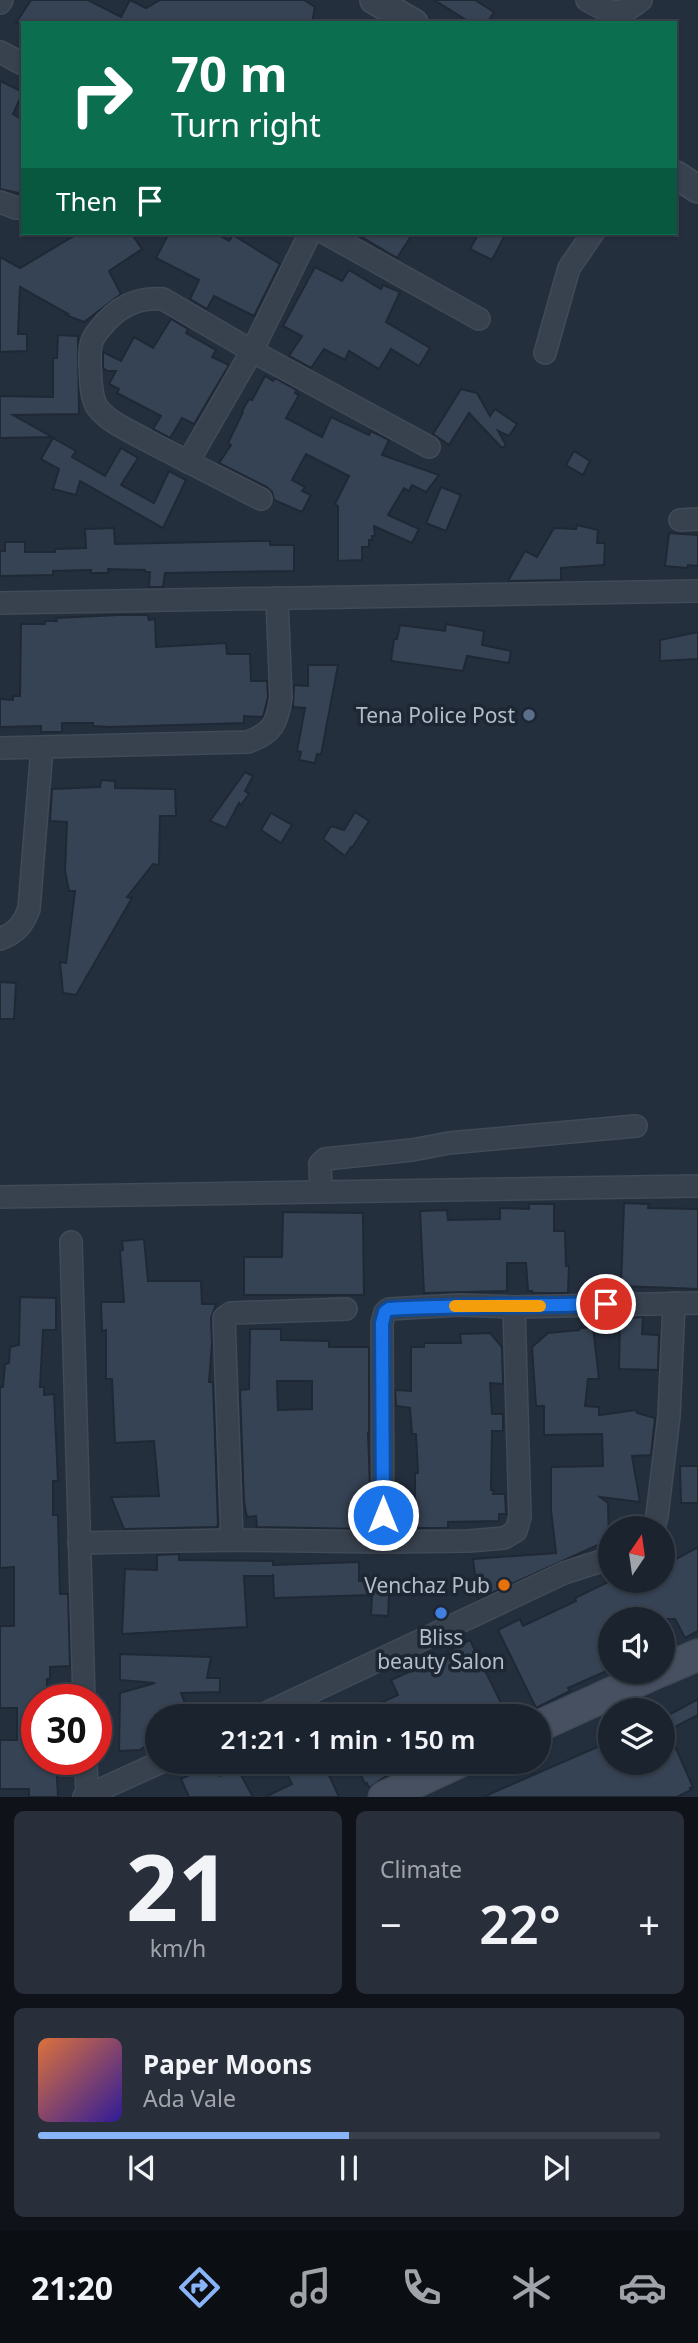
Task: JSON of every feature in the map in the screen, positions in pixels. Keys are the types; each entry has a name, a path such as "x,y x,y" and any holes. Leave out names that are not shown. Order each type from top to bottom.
{"main road":[{"path":"675,1665 698,1655"},
{"path":"551,1721 633,1684"},
{"path":"384,1797 433,1774"}],"street":[{"path":"587,0 606,18 627,12 641,0"},
{"path":"0,52 21,63"},
{"path":"677,176 698,189"},
{"path":"0,202 21,207"},
{"path":"188,462 252,351 309,235"},
{"path":"329,235 479,319"},
{"path":"545,353 569,268 592,235"},
{"path":"261,499 116,423 97,406 90,386 89,349 94,335 105,321 126,305 147,298 163,299 252,351 429,447"},
{"path":"0,603 698,592"},
{"path":"0,748 248,742 264,736 273,726 281,698 277,598"},
{"path":"0,939 13,934 23,924 29,909 42,748"},
{"path":"321,1192 320,1164 325,1159 412,1150 449,1143 636,1126"},
{"path":"0,1197 698,1186"},
{"path":"71,1242 84,1684"},
{"path":"657,1516 669,1416 674,1303"},
{"path":"383,1542 382,1323 385,1312 389,1309 459,1305 514,1307 698,1303"},
{"path":"79,1543 232,1540 383,1542 504,1538 516,1531 520,1517 514,1307"},
{"path":"232,1540 224,1318 231,1313 346,1309"},
{"path":"286,1704 564,1573 598,1562"},
{"path":"86,1775 86,1797 145,1769"}],"building":[{"path":"31,0 88,0 121,17 130,0 146,8 160,0 304,0 315,7 312,21 16,23"},
{"path":"434,0 475,0 494,12 488,21 468,21"},
{"path":"0,81 21,91 13,114 21,119 21,194 0,189"},
{"path":"76,235 132,235 142,249 109,271 121,294 84,322 66,315 68,314 20,287 18,334 27,334 27,351 0,352 0,257 20,268"},
{"path":"168,235 218,235 229,241 233,235 280,264 254,316 214,296 207,309 190,299 199,280 156,258"},
{"path":"358,235 412,235 397,258"},
{"path":"478,235 505,235 492,260 470,249"},
{"path":"315,267 342,281 349,270 381,289 383,285 400,292 386,322 430,348 419,366 391,349 379,369 349,351 345,360 324,349 311,368 289,356 302,336 283,326"},
{"path":"171,319 188,329 186,333 216,350 212,357 229,365 194,424 182,418 170,438 153,429 161,416 117,393 119,389 109,384 116,371 103,368 103,352 121,361 134,337 153,348"},
{"path":"58,335 78,336 79,414 13,415 52,437 0,438 0,396 53,397 53,358 57,358"},
{"path":"265,376 273,381 275,378 297,390 295,393 299,395 286,418 322,437 331,417 369,435 371,431 389,440 382,455 439,475 426,492 412,485 409,491 404,488 388,515 419,529 412,543 374,526 375,536 369,540 369,547 362,547 362,560 338,561 338,506 335,504 349,476 306,454 292,480 305,487 302,491 311,495 302,512 274,500 267,487 219,463 231,445 228,443 242,411 249,399 252,400"},
{"path":"461,389 477,393 490,416 495,409 517,424 509,436 498,431 506,445 502,448 469,413 449,445 433,434"},
{"path":"53,438 76,451 72,457 105,476 121,448 138,458 121,485 154,503 169,471 186,480 163,528 80,481 76,495 53,489 59,469 41,459"},
{"path":"574,451 590,461 583,475 566,465"},
{"path":"441,487 461,495 446,531 426,523"},
{"path":"577,525 598,530 597,543 605,543 604,565 561,568 561,580 508,581 525,551 537,557 554,528 576,529"},
{"path":"114,528 115,544 270,541 270,545 294,545 294,571 165,573 163,587 149,587 150,572 145,570 108,569 108,573 91,573 91,570 53,571 53,575 0,576 0,551 5,551 5,542 25,542 25,552 55,552 55,549 86,548 85,529"},
{"path":"669,533 698,535 698,566 665,566"},
{"path":"148,615 149,620 155,619 156,647 226,643 227,654 250,654 251,681 267,681 268,697 263,717 244,716 244,723 110,727 93,726 93,723 62,723 62,732 41,732 41,726 0,727 0,699 13,700 13,696 20,696 21,624 45,624 45,621 57,621 56,618"},
{"path":"446,624 484,631 482,645 511,651 509,663 467,656 463,671 391,661 394,639 397,639 400,625 445,631"},
{"path":"698,632 698,659 660,661 660,640"},
{"path":"308,665 338,665 321,755 317,754 315,763 299,760 301,752 297,751 305,708 293,707 294,685 308,686"},
{"path":"245,772 253,776 245,791 249,794 241,805 239,803 226,828 210,821"},
{"path":"101,780 115,781 115,788 175,789 176,816 160,816 159,865 153,864 127,897 132,898 76,995 63,993 60,962 66,963 75,891 69,891 65,871 67,822 50,821 52,789 100,787"},
{"path":"355,812 369,821 345,856 323,839 331,826 344,830"},
{"path":"271,813 292,825 281,843 261,830"},
{"path":"0,982 16,983 14,1019 0,1019"},
{"path":"624,1203 649,1204 648,1208 698,1209 698,1289 621,1286"},
{"path":"529,1204 554,1204 554,1231 565,1231 566,1266 569,1266 568,1293 532,1293 528,1291 526,1263 507,1263 507,1291 424,1293 420,1211 447,1210 448,1220 500,1219 500,1208 529,1209"},
{"path":"283,1212 363,1213 364,1295 244,1295 244,1257 282,1257"},
{"path":"144,1239 148,1281 201,1281 202,1304 216,1304 211,1318 209,1382 213,1382 216,1527 124,1529 111,1497 159,1496 154,1441 115,1443 112,1379 106,1379 106,1330 102,1331 101,1302 124,1302 120,1251 123,1250 122,1241"},
{"path":"20,1297 56,1298 56,1330 43,1330 40,1387 44,1387 44,1395 54,1394 58,1481 53,1481 53,1515 58,1515 60,1594 68,1594 70,1666 50,1667 47,1684 21,1684 21,1775 57,1775 58,1797 29,1797 29,1789 0,1789 0,1740 17,1740 17,1708 0,1708 0,1626 14,1626 14,1567 0,1568 0,1387 3,1387 5,1364 9,1363 10,1347 19,1345"},
{"path":"643,1317 642,1334 659,1335 658,1370 619,1369 620,1318"},
{"path":"593,1327 599,1379 588,1379 585,1406 599,1407 599,1415 636,1410 637,1413 655,1418 651,1455 632,1456 640,1502 600,1497 608,1503 608,1516 598,1516 598,1545 478,1599 473,1559 556,1553 551,1510 551,1467 603,1466 602,1434 544,1435 544,1406 536,1406 532,1347 548,1333"},
{"path":"250,1329 281,1329 281,1340 329,1341 329,1347 369,1347 370,1488 365,1488 367,1529 257,1527 256,1516 247,1517 244,1502 240,1390 249,1389","holes":["277,1381 312,1381 312,1409 278,1410"]},
{"path":"490,1333 502,1347 503,1384 490,1383 492,1414 503,1414 503,1431 492,1431 491,1490 494,1490 493,1494 505,1494 506,1514 499,1514 499,1521 448,1522 448,1528 416,1528 416,1516 398,1519 396,1508 396,1498 415,1497 415,1473 418,1473 416,1434 412,1434 410,1408 396,1406 395,1390 411,1391 411,1347 424,1347 424,1343 461,1343 460,1334"},
{"path":"680,1466 698,1466 698,1503 681,1503"},
{"path":"698,1547 698,1631 685,1638 675,1619 675,1607 598,1607 598,1675 568,1688 570,1691 544,1704 534,1704 498,1630 520,1619 523,1626 576,1601 575,1598 598,1587 598,1593 675,1593 676,1559"},
{"path":"179,1554 179,1560 273,1561 273,1565 359,1562 359,1581 406,1582 407,1594 389,1595 388,1616 371,1615 372,1595 274,1598 273,1574 244,1576 247,1627 122,1634 125,1569 157,1570 157,1555"},
{"path":"470,1640 502,1704 378,1704 398,1695 391,1680 449,1654 448,1651"},
{"path":"120,1654 211,1657 207,1678 220,1678 220,1692 181,1693 185,1704 145,1704 145,1746 140,1750 119,1751 120,1693 155,1683 120,1680"},
{"path":"698,1699 698,1715 675,1727 675,1711"},
{"path":"675,1746 693,1787 677,1797 483,1797 536,1774 551,1774 551,1767 598,1747 598,1775 675,1775"},
{"path":"191,1774 240,1774 253,1797 189,1797 181,1779"},
{"path":"287,1774 328,1774 339,1797 265,1797 292,1784"},
{"path":"360,1774 390,1774 369,1788 367,1783 365,1784"}],"slow traffic":[{"path":"455,1306 540,1306"}],"place":[{"name":"Tena Police Post","path":"529,715"},
{"name":"Venchaz Pub","path":"504,1585"},
{"name":"Bliss beauty Salon","path":"441,1613"}],"route":[{"path":"383,1515 382,1317 385,1312 389,1309 459,1305 514,1307 606,1304"}]}
